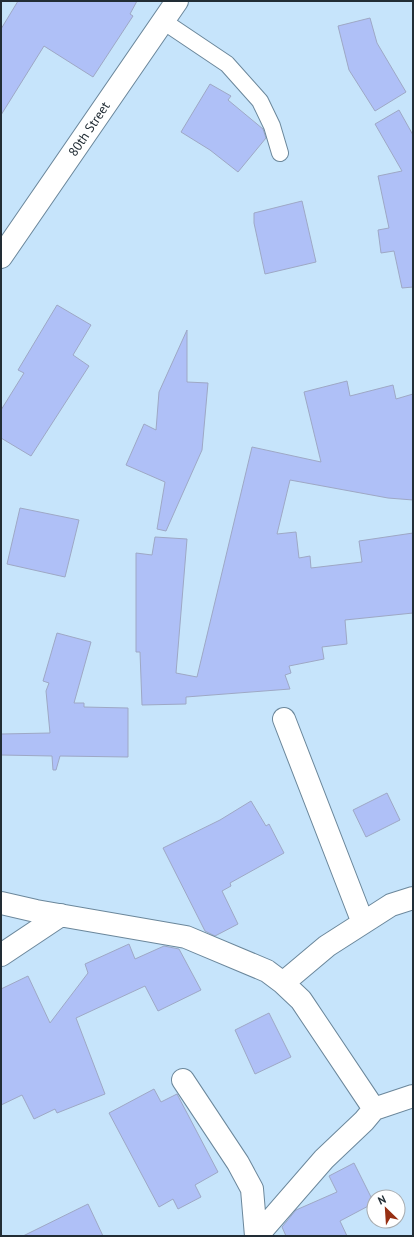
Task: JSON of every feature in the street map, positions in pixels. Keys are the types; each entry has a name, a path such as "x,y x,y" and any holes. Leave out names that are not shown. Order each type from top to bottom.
{"street":[{"name":"80th Street","path":"1,257 177,1"},
{"path":"284,720 363,923"},
{"path":"283,983 327,946 391,905 413,898"},
{"path":"1,903 186,937 267,971 283,983 301,1000 374,1109"},
{"path":"1,955 61,915"},
{"path":"184,1080 238,1163 252,1189 256,1236"},
{"path":"256,1236 324,1159 336,1149 374,1109 413,1096"}],"lane":[{"path":"163,21 227,64 255,95 260,101 272,126 280,153"}],"building":[{"path":"18,1 137,1 130,14 133,16 93,77 44,46 1,115 1,29"},
{"path":"370,18 377,43 406,92 375,111 349,70 338,26"},
{"path":"210,84 231,96 228,100 263,129 266,138 238,172 210,150 181,132"},
{"path":"399,110 413,135 413,287 402,288 394,251 381,253 378,230 389,228 378,176 402,171 375,124"},
{"path":"302,201 316,262 265,274 254,223 254,213"},
{"path":"57,305 91,325 73,355 89,366 31,456 1,438 1,410 24,373 18,370"},
{"path":"187,330 187,382 208,383 202,450 166,531 157,529 165,482 126,465 144,424 156,430 159,392"},
{"path":"347,381 350,396 393,385 396,399 413,394 413,500 388,498 290,480 277,534 296,532 299,558 310,556 311,568 362,562 359,541 413,533 413,613 345,620 347,644 322,647 324,659 289,666 291,673 285,675 290,689 186,697 186,704 142,705 140,652 136,652 136,553 152,555 155,537 187,539 176,673 197,677 252,447 321,462 304,392"},
{"path":"20,508 79,520 65,577 7,564"},
{"path":"57,633 91,642 74,703 84,703 84,707 128,708 128,757 60,756 56,770 53,770 52,756 1,755 1,734 50,733 46,691 49,683 43,681"},
{"path":"387,793 400,820 366,837 353,810"},
{"path":"251,801 266,826 269,824 284,853 230,883 231,886 222,891 238,924 215,936 205,931 163,848 220,820"},
{"path":"129,944 135,959 164,946 179,949 201,990 158,1011 145,986 76,1018 105,1094 57,1113 55,1109 34,1119 22,1095 1,1105 1,989 28,976 50,1023 88,973 85,964"},
{"path":"269,1013 291,1057 255,1074 235,1030"},
{"path":"154,1089 161,1102 177,1094 218,1172 195,1185 201,1197 178,1209 173,1199 159,1207 109,1113"},
{"path":"354,1163 367,1189 366,1207 340,1221 347,1236 286,1236 282,1227 296,1210 337,1192 329,1176"},
{"path":"88,1204 103,1236 23,1236"}]}
